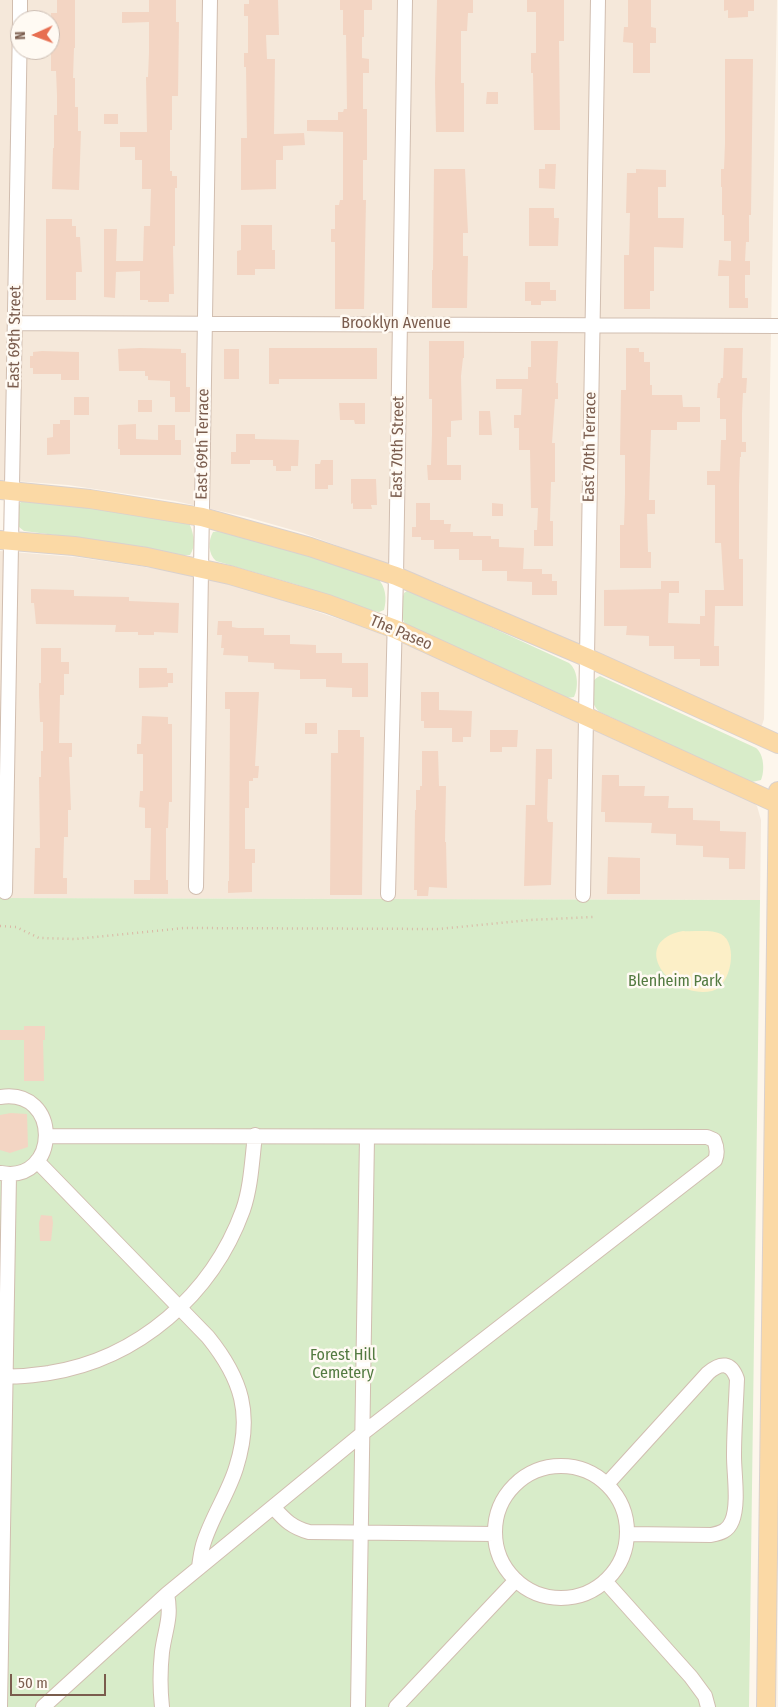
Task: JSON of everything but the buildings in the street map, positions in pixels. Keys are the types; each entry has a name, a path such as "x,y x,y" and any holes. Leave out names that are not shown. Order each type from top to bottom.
{"main road":[{"path":"6,491 90,499 202,517 310,547 396,576 586,657 778,744"},
{"name":"The Paseo","path":"6,540 74,546 202,568 328,604 395,630 586,715 778,804"},
{"path":"766,1707 773,1660 778,791"}],"street":[{"name":"East 69th Terrace","path":"196,887 210,0"},
{"name":"East 70th Street","path":"388,894 395,630 405,0"},
{"name":"East 70th Terrace","path":"583,894 598,0"},
{"name":"East 69th Street","path":"5,892 6,491 15,322 19,60"},
{"name":"Brooklyn Avenue","path":"15,322 778,326"},
{"path":"0,1097 9,1096 28,1102 39,1111 46,1124 47,1136 42,1155 32,1167 20,1172 4,1174 0,1707"},
{"path":"43,1707 167,1594 363,1432 714,1160 717,1155 717,1147 714,1140 707,1137 47,1136"},
{"path":"2,1376 28,1376 54,1372 82,1366 111,1355 136,1342 160,1326 180,1308 212,1270 230,1240 244,1208 255,1136"},
{"path":"358,1707 366,1137"},
{"path":"37,1161 180,1308 224,1357 235,1378 242,1401 244,1419 243,1439 236,1469 203,1545 199,1567"},
{"path":"607,1484 708,1373 722,1365 734,1370 737,1379 734,1444 735,1508 728,1529 712,1535 627,1534"},
{"path":"549,1467 572,1467 594,1475 607,1484 622,1509 627,1534 625,1547 618,1566 605,1582 588,1592 572,1598 556,1599 536,1594 516,1580 507,1571 500,1559 495,1543 498,1511 502,1501 513,1486 531,1473 549,1467"},
{"path":"273,1507 288,1523 309,1532 495,1534"},
{"path":"396,1707 516,1580"},
{"path":"605,1582 691,1677 705,1696 708,1707"},
{"path":"162,1707 160,1682 170,1608 167,1594"}],"path":[{"path":"0,926 16,927 39,938 76,939 184,928 439,929 529,920 593,917"}],"shaded area":[{"path":"0,0 777,0 764,719 760,727 436,582 303,533 247,517 175,501 68,485 0,480"},
{"path":"0,551 76,557 172,571 237,586 351,623 413,646 535,704 753,802 757,806 761,820 760,900 0,898"}],"green space":[{"path":"21,501 96,508 182,522 190,525 194,544 193,548 190,555 182,555 102,541 24,531 19,527 18,510"},
{"path":"219,531 296,550 377,578 385,593 384,610 374,611 298,585 216,561 211,555 210,539 213,532"},
{"path":"412,591 569,663 577,679 574,697 566,698 405,624 402,617 402,604 404,593"},
{"path":"600,676 756,748 761,754 763,763 761,780 752,782 746,780 600,712 592,699 591,688"},
{"name":"Forest Hill Cemetery","path":"0,898 760,900 749,1707 0,1707"}],"sand":[{"path":"683,931 712,932 721,934 727,939 730,946 730,964 728,973 719,988 712,991 696,991 682,987 670,979 661,969 656,957 658,946 666,937"}],"park label":[{"name":"Blenheim Park","path":"675,982"}]}
